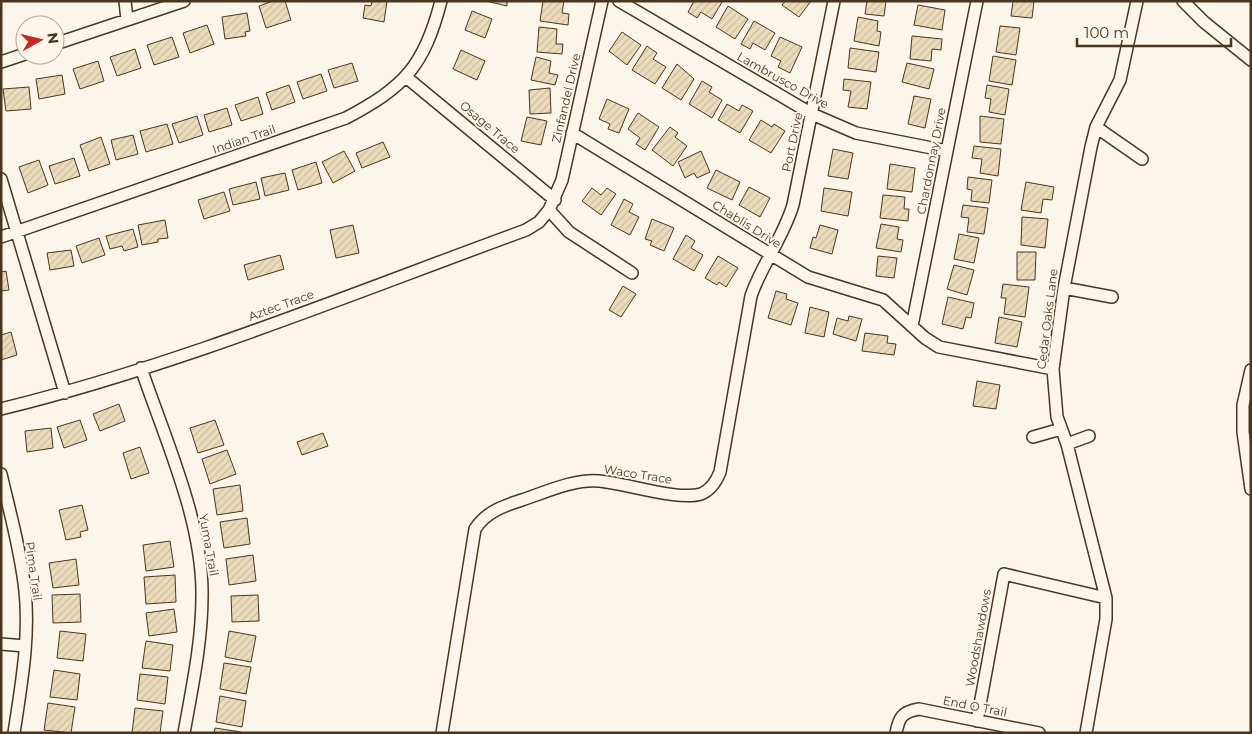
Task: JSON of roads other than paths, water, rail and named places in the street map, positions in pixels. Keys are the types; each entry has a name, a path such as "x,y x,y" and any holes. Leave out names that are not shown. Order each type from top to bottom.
{"street":[{"path":"125,1 128,20"},
{"path":"65,41 184,1"},
{"name":"Indian Trail","path":"1,236 18,233 346,118 393,90 406,77 428,42 441,1"},
{"name":"Zinfandel Drive","path":"552,205 562,180 602,1"},
{"name":"Lambrusco Drive","path":"619,1 812,114 856,133 946,151"},
{"name":"Port Drive","path":"771,255 786,226 793,205 834,1"},
{"name":"Chardonnay Drive","path":"912,326 977,1"},
{"name":"Cedar Oaks Lane","path":"1086,733 1106,619 1106,598 1066,444 1057,417 1053,369 1064,288 1096,127 1120,80 1137,1"},
{"path":"1184,1 1204,22 1251,60"},
{"path":"1,62 15,57"},
{"name":"Osage Trace","path":"406,77 552,205 570,232 632,273"},
{"path":"1096,127 1142,159"},
{"name":"Chablis Drive","path":"572,133 808,278 883,300 939,347 1053,369"},
{"path":"1,179 65,393"},
{"name":"Aztec Trace","path":"1,409 65,393 141,368 526,230 539,222 552,205"},
{"name":"Waco Trace","path":"442,733 475,529 480,521 489,513 504,506 573,483 585,481 598,481 684,495 699,494 708,490 720,472 751,296 758,278 771,255"},
{"path":"1064,288 1112,297"},
{"name":"Yuma Trail","path":"141,368 182,488 192,522 199,560 202,595 200,636 184,733"},
{"path":"1251,370 1243,405 1243,432 1251,489"},
{"path":"1033,437 1061,429"},
{"path":"1066,444 1089,436"},
{"name":"Pima Trail","path":"1,474 19,552 25,593 23,674 14,733"},
{"name":"Woodshawdows","path":"977,721 1004,574 1106,598"},
{"path":"1,644 25,646"},
{"name":"End O Trail","path":"896,733 898,719 906,711 919,709 1039,733"}]}
